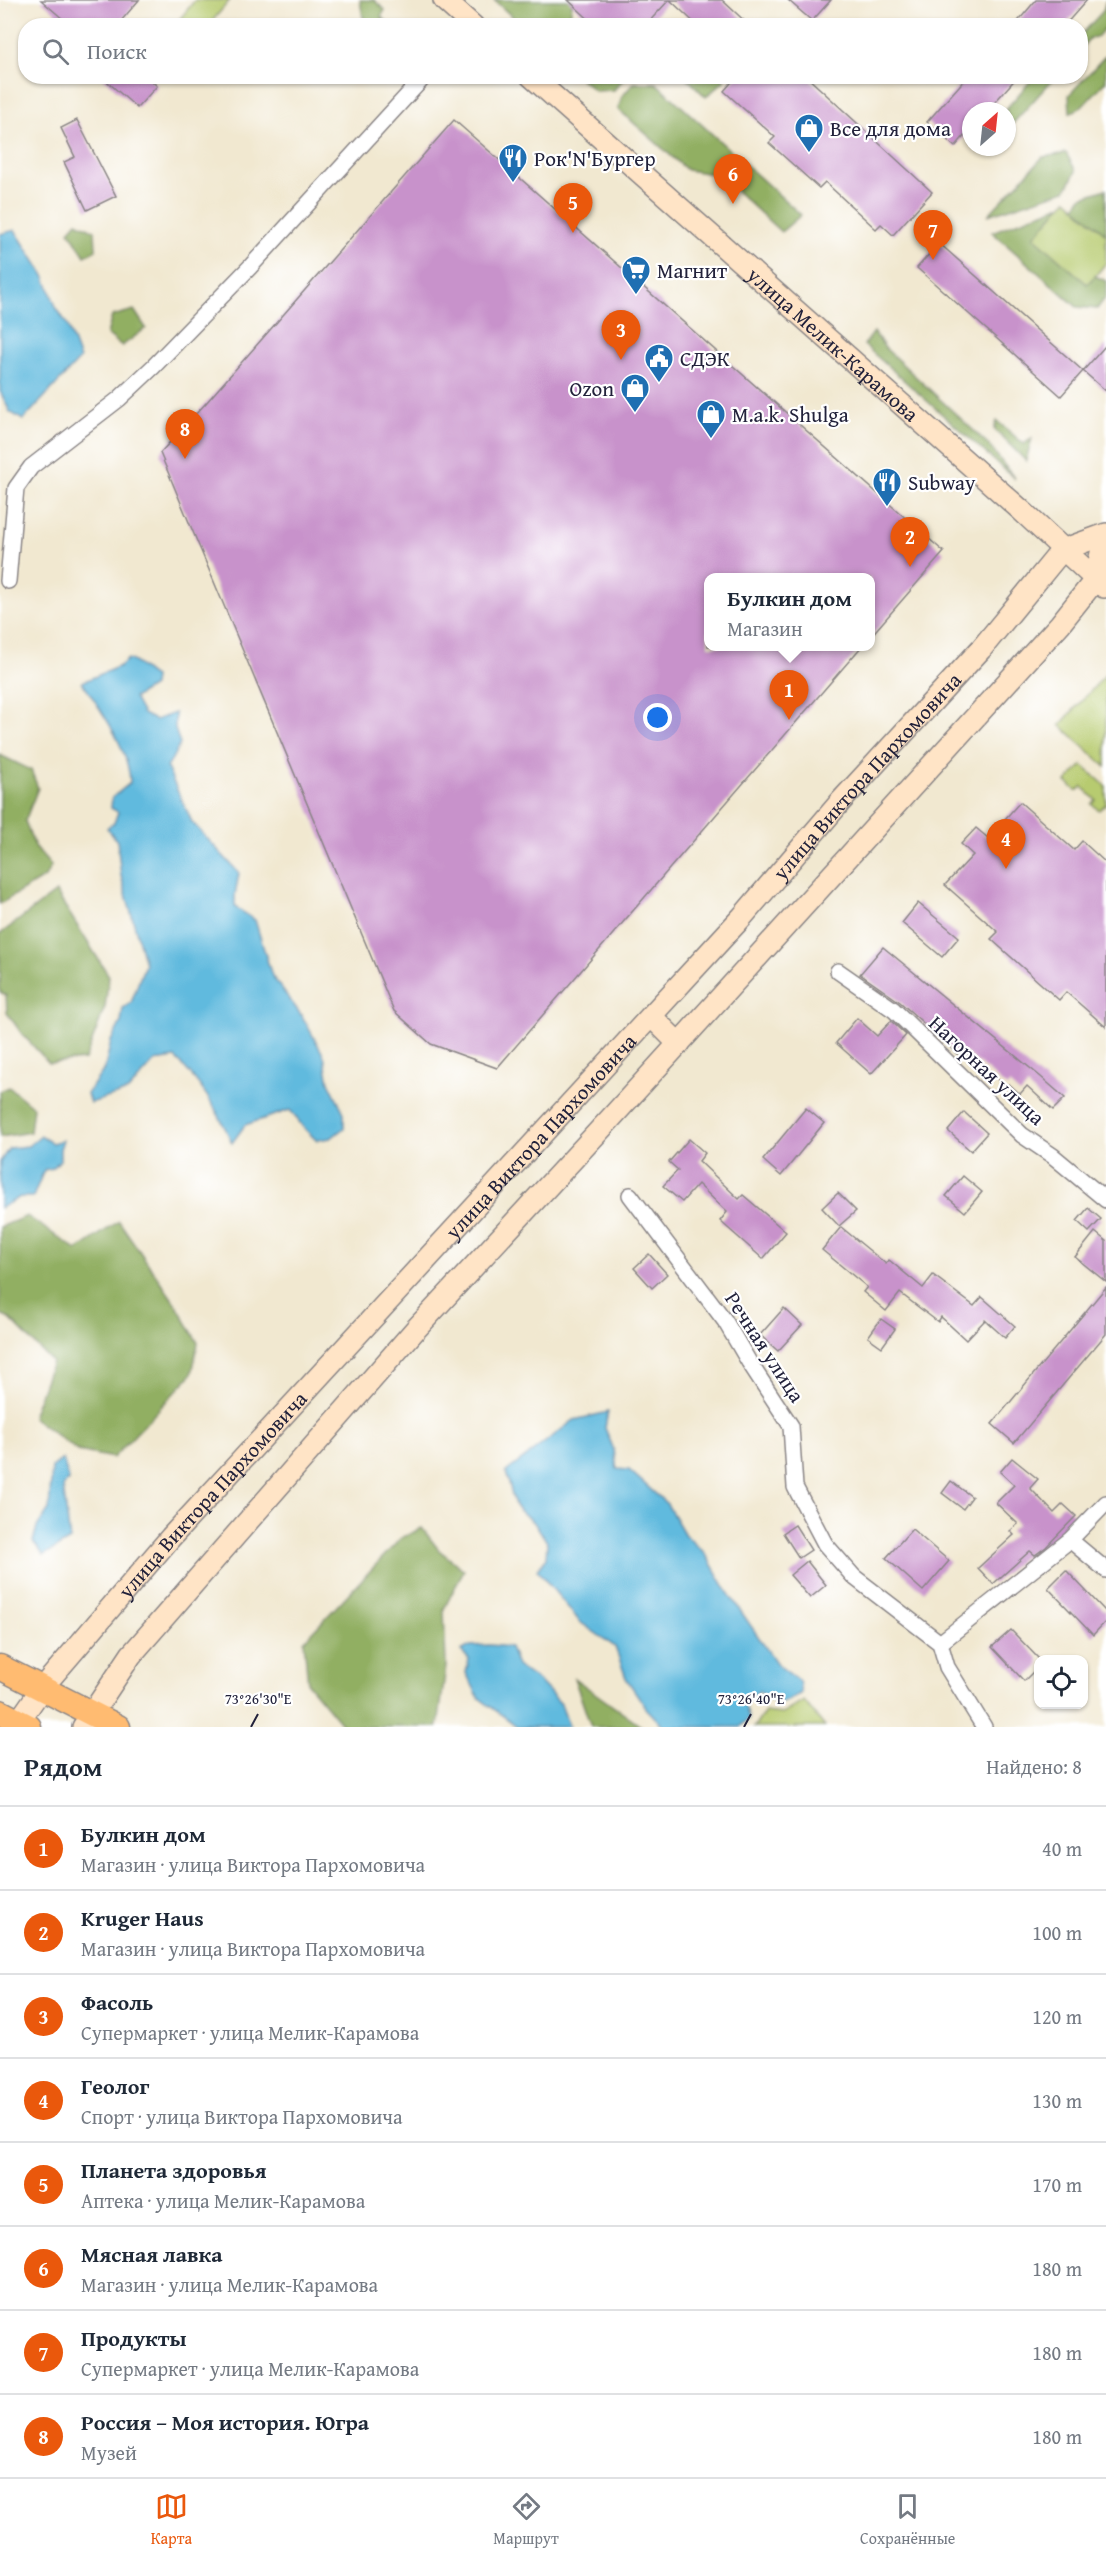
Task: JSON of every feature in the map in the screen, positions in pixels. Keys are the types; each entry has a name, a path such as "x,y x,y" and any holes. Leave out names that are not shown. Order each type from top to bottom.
{"main road":[{"path":"444,0 464,18"},
{"name":"улица Мелик-Карамова","path":"540,84 1101,585"},
{"path":"1062,550 1105,534 1101,585"},
{"name":"улица Виктора Пархомовича","path":"16,1720 171,1537 302,1397 461,1220 652,1017 742,917 842,800 981,649 1062,550"},
{"name":"улица Виктора Пархомовича","path":"87,1720 131,1655 407,1339 999,692 1101,585"},
{"path":"652,1017 679,1044"},
{"path":"0,1667 42,1688 87,1720 118,1727"}],"street":[{"path":"8,581 16,488 30,467 119,399 153,367 250,267 418,84"},
{"name":"Нагорная улица","path":"838,971 894,1010 1022,1135 1053,1156 1106,1200"},
{"name":"Речная улица","path":"630,1195 725,1322 792,1426 795,1487 825,1544 854,1577 940,1643"},
{"path":"984,1727 947,1667 940,1643 1070,1540 1106,1503"},
{"path":"1070,1540 1106,1570"}],"green space":[{"path":"195,0 230,0 215,18 181,18"},
{"path":"360,0 374,0 385,10 382,18 363,18"},
{"path":"494,0 573,0 569,18 513,18"},
{"path":"1106,0 1106,27 1097,37 1088,40 1088,27 1103,11"},
{"path":"1106,55 1106,81 1082,107 1070,113 1069,95 1079,84 1088,84 1088,74"},
{"path":"587,84 619,84 614,90 595,91"},
{"path":"633,84 657,84 801,215 781,232 719,175 687,170 618,109 622,96"},
{"path":"693,84 721,84 706,97"},
{"path":"1028,84 1049,84 1016,120 1016,102 1012,102"},
{"path":"1066,153 1076,171 1066,190 988,215 1043,157"},
{"path":"1106,189 1106,234 1075,207 1082,197"},
{"path":"1067,199 1106,234 1106,263 1088,285 1033,237"},
{"path":"1061,205 1034,237 1087,284 1095,276 1106,281 1106,297 1097,309 1077,307 992,232"},
{"path":"77,222 95,231 96,250 85,256 69,231"},
{"path":"134,310 146,328 122,346 107,334 112,316"},
{"path":"874,332 885,348 988,444 1015,479 864,345"},
{"path":"997,421 1024,444 1032,438 1026,461 994,429"},
{"path":"1106,674 1106,767 1060,725"},
{"path":"0,755 31,770 38,788 25,821 35,847 51,866 45,877 0,904"},
{"path":"1082,765 1106,786 1106,804 1099,810 1092,804 1096,800 1082,787 1077,791 1066,782"},
{"path":"56,892 109,976 105,1007 85,1060 49,1063 22,1034 7,1013 6,995 0,992 0,934"},
{"path":"9,1087 33,1107 30,1132 0,1137 0,1091"},
{"path":"27,1216 77,1250 119,1221 177,1306 198,1343 192,1374 113,1458 78,1451 32,1417 52,1362 10,1319 0,1315 0,1227"},
{"path":"422,1528 439,1550 464,1570 444,1609 446,1666 438,1727 344,1727 308,1684 304,1641 401,1538"},
{"path":"574,1678 642,1727 591,1727"},
{"path":"804,1701 825,1727 754,1727 765,1712 782,1714"}],"water":[{"path":"15,230 45,277 80,359 23,420 10,412 0,391 0,234"},
{"path":"128,659 154,677 153,686 134,698 143,714 155,720 175,713 175,729 180,744 167,768 192,822 239,873 235,907 255,920 272,976 302,1016 324,1056 329,1082 344,1113 344,1128 331,1138 316,1140 290,1110 245,1125 232,1143 208,1097 175,1058 155,1061 128,1091 90,1103 87,1094 105,1068 111,1041 121,1022 123,1008 131,1003 145,964 121,876 117,841 107,828 114,823 118,812 111,808 112,798 130,783 129,770 113,730 82,682 120,666"},
{"path":"40,1136 52,1143 63,1140 60,1160 53,1168 44,1170 33,1197 20,1197 0,1208 0,1162 9,1148 28,1146"},
{"path":"608,1412 605,1428 614,1450 617,1469 629,1470 667,1504 685,1535 705,1553 727,1591 777,1664 799,1681 801,1693 788,1701 775,1702 759,1691 744,1703 749,1718 740,1727 664,1727 646,1708 626,1678 615,1647 580,1622 537,1570 546,1558 547,1542 537,1526 515,1506 506,1472 574,1420"},
{"path":"63,1459 69,1480 63,1486 70,1540 44,1555 33,1542 37,1527 49,1509 52,1467"},
{"path":"470,1646 510,1647 517,1666 540,1682 561,1704 569,1727 518,1727 479,1698 466,1673 469,1659 461,1651"}],"building":[{"path":"41,0 139,0 124,18 62,18"},
{"path":"568,0 669,0 652,18 587,18"},
{"path":"670,0 722,0 741,18 689,18"},
{"path":"788,0 831,0 815,18 809,18"},
{"path":"1036,0 1087,0 1071,18 1021,18"},
{"path":"110,84 155,84 157,86 137,108"},
{"path":"730,84 815,84 932,192 893,235 881,224 876,229 825,182 819,188 769,143 775,137 724,91"},
{"path":"961,84 1011,84 995,102 962,102 962,139 955,147 927,122"},
{"path":"77,120 116,196 87,210 64,162 75,157 61,128"},
{"path":"454,120 944,552 875,631 875,573 704,573 704,651 858,651 497,1068 431,1044 394,1011 160,453"},
{"path":"939,243 1083,371 1061,396 917,268"},
{"path":"1106,345 1106,391 1083,371"},
{"path":"1020,802 1074,850 1082,841 1106,863 1106,1027 1066,992 1059,1000 991,939 998,932 945,885 973,855 961,844 976,828 988,838"},
{"path":"918,903 959,937 942,957 902,923"},
{"path":"883,947 1065,1098 1053,1110 1027,1086 1020,1094 1009,1084 1007,1087 965,1052 961,1057 900,1002 860,974"},
{"path":"857,1018 877,1036 891,1021 906,1035 871,1074 836,1043"},
{"path":"806,1108 824,1123 781,1176 763,1160"},
{"path":"964,1112 987,1133 971,1151 948,1131"},
{"path":"689,1139 705,1153 699,1161 739,1199 743,1195 786,1232 763,1259 720,1221 727,1212 698,1184 682,1202 663,1186 678,1170 669,1162"},
{"path":"963,1176 982,1192 965,1212 946,1196"},
{"path":"838,1193 856,1211 839,1226 822,1208"},
{"path":"1088,1208 1101,1219 1089,1232 1077,1221"},
{"path":"841,1227 886,1264 889,1260 923,1288 933,1275 974,1306 982,1297 1015,1326 1005,1338 985,1320 966,1340 941,1317 938,1322 900,1293 886,1311 863,1292 867,1287 822,1250"},
{"path":"1095,1232 1106,1241 1106,1282 1075,1257"},
{"path":"649,1254 667,1274 652,1288 634,1268"},
{"path":"1106,1287 1106,1334 1014,1443 992,1424"},
{"path":"784,1308 802,1325 778,1351 760,1335"},
{"path":"881,1319 895,1329 882,1347 868,1337"},
{"path":"1012,1458 1038,1479 1030,1488 1054,1513 1063,1504 1076,1516 1046,1547 1035,1555 1030,1551 993,1584 978,1568 1014,1535 1010,1531 1018,1524 996,1503 1014,1485 1000,1472"},
{"path":"951,1481 972,1497 963,1509 942,1493"},
{"path":"795,1525 811,1550 799,1558 783,1533"},
{"path":"912,1529 949,1561 923,1591 886,1558"},
{"path":"807,1561 826,1585 810,1598 790,1575"},
{"path":"1066,1570 1106,1612 1106,1621 1093,1635 1048,1588"},
{"path":"1011,1630 1035,1655 1034,1671 1024,1681 992,1647"}],"place":[{"name":"Все для дома","path":"809,154"},
{"name":"Рок'N'Бургер","path":"513,184"},
{"name":"Мясная лавка","path":"733,204"},
{"name":"Планета здоровья","path":"573,233"},
{"name":"Продукты","path":"933,260"},
{"name":"Магнит","path":"636,296"},
{"name":"Фасоль","path":"621,360"},
{"name":"СДЭК","path":"659,384"},
{"name":"Ozon","path":"635,414"},
{"name":"М.a.k. Shulga","path":"711,440"},
{"name":"Россия – Моя история. Югра","path":"185,459"},
{"name":"Subway","path":"887,508"},
{"name":"Kruger Haus","path":"910,567"},
{"name":"Булкин дом","path":"789,720"},
{"name":"Геолог","path":"1006,869"}]}
